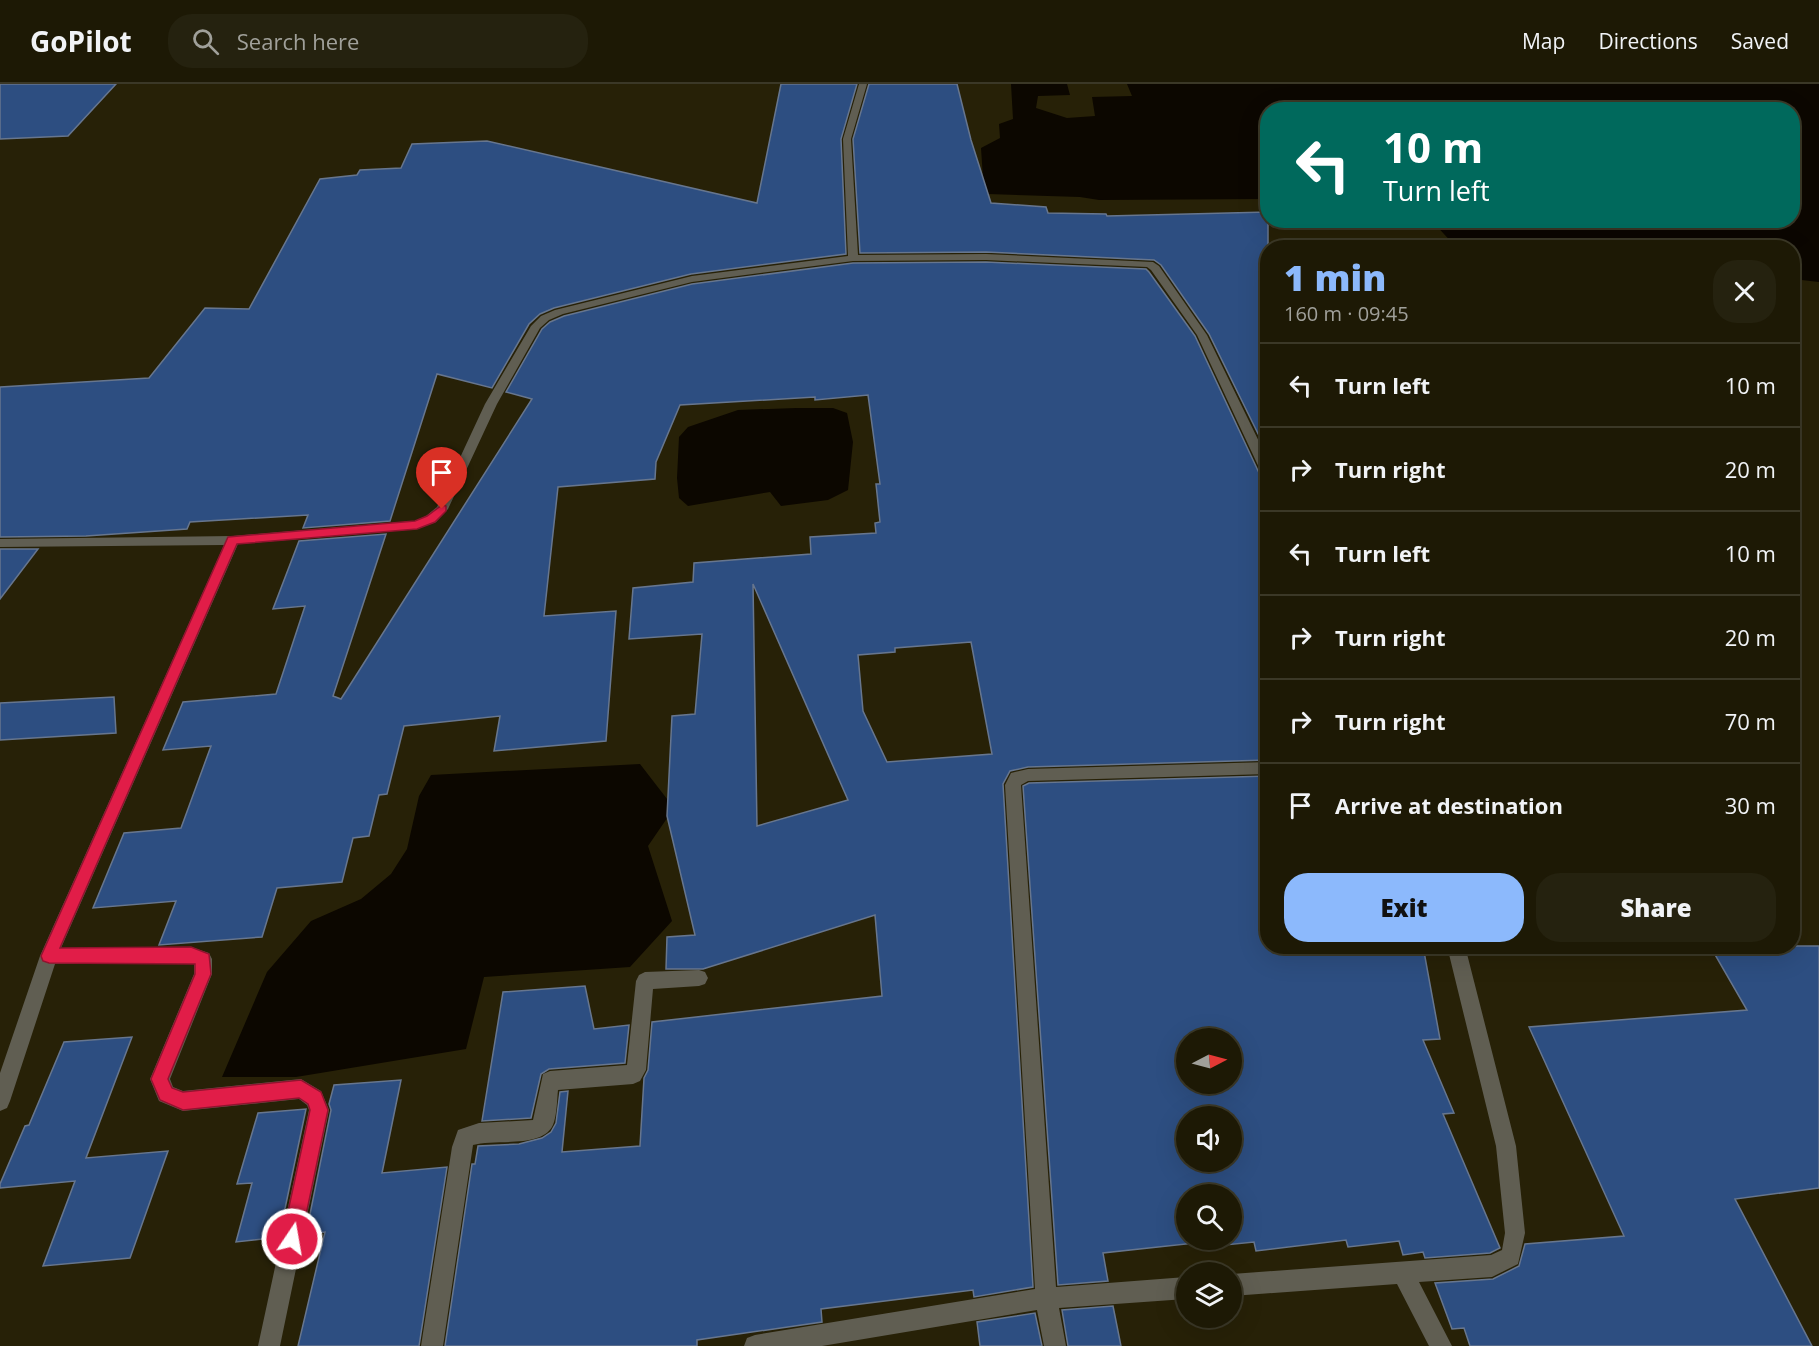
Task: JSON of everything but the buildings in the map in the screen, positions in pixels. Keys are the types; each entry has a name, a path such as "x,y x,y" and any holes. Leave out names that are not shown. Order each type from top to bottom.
{"street":[{"path":"853,258 847,140 863,84"},
{"path":"0,543 233,540 417,525 431,519 442,509 491,404 536,326 552,315 692,279 853,258 986,257 1149,264 1155,268 1202,335 1260,457"},
{"path":"0,1101 49,956 233,540"},
{"path":"1055,1346 1046,1298 1013,785 1017,778 1028,775 1260,768"},
{"path":"1242,1284 1492,1266 1511,1257 1515,1233 1506,1146 1458,954"},
{"path":"49,956 191,955 203,959 203,974 160,1079 166,1094 183,1101 301,1089 314,1098 319,1110 269,1346"},
{"path":"432,1346 465,1137 479,1133 532,1130 540,1127 544,1122 550,1081 633,1074 636,1070 645,981 699,978"},
{"path":"1403,1273 1441,1346"},
{"path":"755,1346 1046,1298 1176,1289"}],"shaded area":[{"path":"1011,84 1067,84 1070,95 1038,96 1036,108 1067,118 1095,116 1092,97 1132,96 1127,84 1819,84 1819,282 1800,280 1800,240 1450,240 1438,228 1800,228 1800,102 1260,102 1260,199 1099,200 1080,197 928,192 888,181 983,178 981,148 1000,138 999,124 1013,119"},
{"path":"833,408 847,413 853,442 848,490 828,500 781,506 770,492 688,506 679,498 677,478 679,437 688,427 738,410"},
{"path":"640,764 674,808 648,846 672,921 630,967 484,977 466,1049 296,1077 222,1077 267,972 311,921 361,899 391,874 407,849 419,796 431,775"}],"route":[{"path":"292,1239 319,1110 314,1098 301,1089 183,1101 166,1094 160,1079 203,974 203,959 191,955 49,956 233,540 417,525 431,519 442,509"}]}
